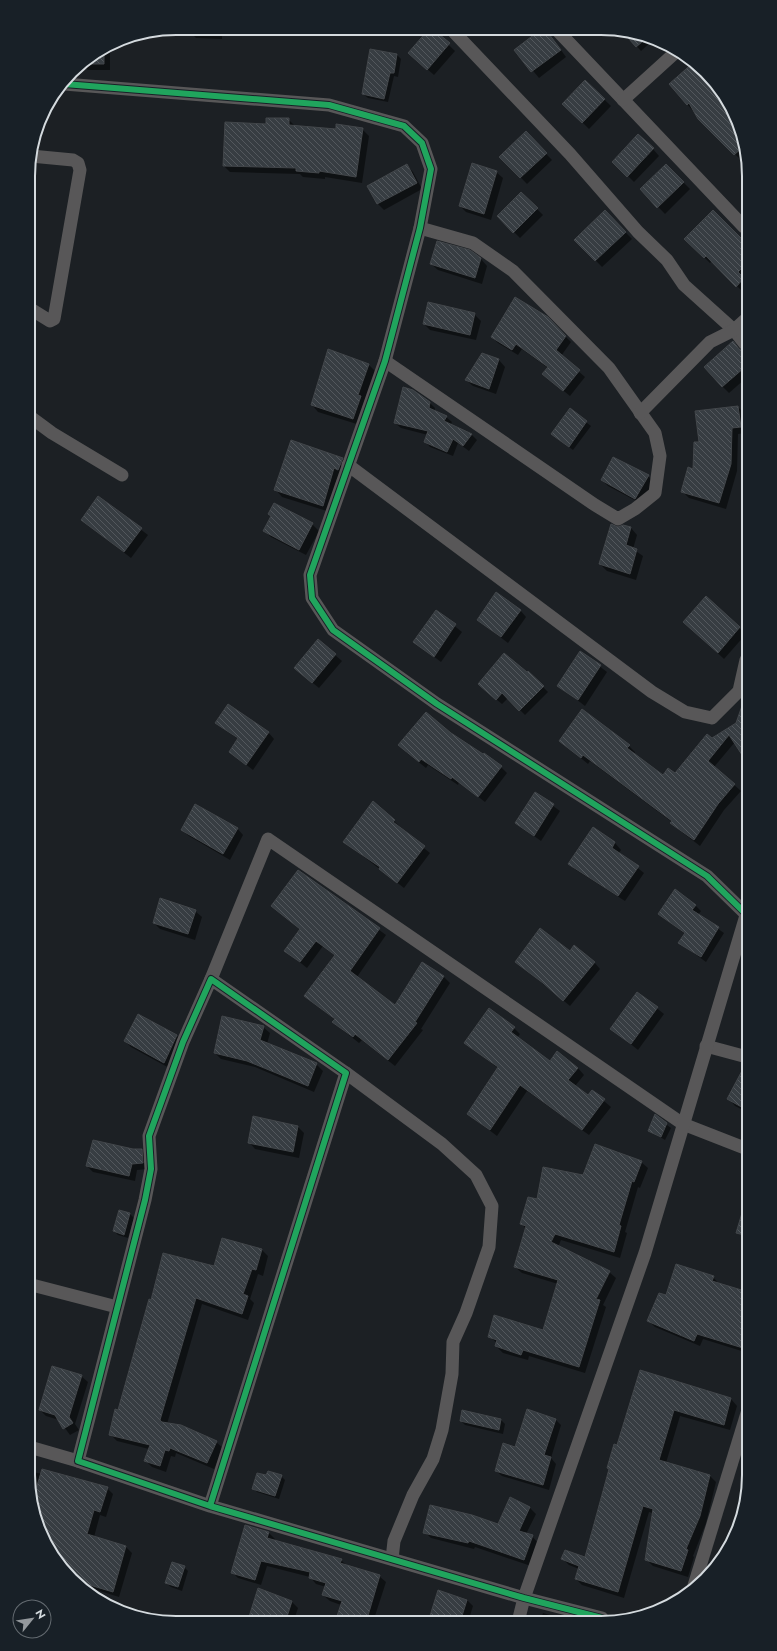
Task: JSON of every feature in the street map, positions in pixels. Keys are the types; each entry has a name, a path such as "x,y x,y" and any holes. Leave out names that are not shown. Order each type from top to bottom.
{"street":[{"path":"457,35 570,154 638,232 667,260 684,285 734,330 742,340"},
{"path":"563,35 742,225"},
{"path":"623,100 673,55"},
{"path":"69,84 329,106 404,126 422,142 431,169 420,228 385,361 310,576 312,598 333,630 437,704 707,876 742,910"},
{"path":"35,312 44,319 50,321 54,319 80,170 78,163 73,160 36,157"},
{"path":"385,361 594,505 618,519 635,509 655,493 660,456 655,433 609,368 513,271 473,243 420,228"},
{"path":"640,413 710,342 734,330 742,322"},
{"path":"35,420 52,433 122,475"},
{"path":"348,465 652,692 685,712 712,718 739,691 742,678"},
{"path":"78,1461 151,1169 149,1136 183,1042 268,840 683,1124 742,1147"},
{"path":"520,1616 524,1598 645,1253 742,927"},
{"path":"210,979 346,1073 448,1149 476,1175 492,1206 489,1247 466,1313 453,1342 452,1374 442,1430 433,1459 413,1495 394,1541 392,1559"},
{"path":"706,1046 742,1056"},
{"path":"210,1506 346,1073"},
{"path":"35,1286 117,1307"},
{"path":"696,1579 742,1430"},
{"path":"35,1449 78,1461 210,1506 524,1598 594,1616"}],"building":[{"path":"424,35 440,35 450,43 427,70 408,53"},
{"path":"534,35 550,35 561,50 531,72 514,50"},
{"path":"628,38 642,42 636,47"},
{"path":"370,49 397,54 394,73 390,73 384,99 362,94"},
{"path":"104,55 104,64 90,64"},
{"path":"689,66 701,76 713,90 723,106 731,122 739,150 734,155 698,119 689,103 687,105 669,84"},
{"path":"585,80 605,99 582,123 562,104"},
{"path":"266,118 289,118 289,125 336,129 336,124 363,128 356,177 319,171 319,173 296,171 296,168 223,166 225,122 266,124"},
{"path":"526,131 547,153 520,178 499,157"},
{"path":"638,134 654,148 627,177 612,162"},
{"path":"472,163 497,171 484,214 459,206"},
{"path":"407,164 417,183 377,204 367,186"},
{"path":"666,164 684,182 657,208 640,189"},
{"path":"521,192 538,208 513,233 497,216"},
{"path":"605,210 626,232 595,261 574,240"},
{"path":"713,210 742,239 742,268 738,272 742,276 742,280 736,287 706,256 704,258 684,239"},
{"path":"437,241 470,250 481,258 475,278 430,264"},
{"path":"515,297 548,317 566,336 556,350 580,370 563,391 542,374 548,367 516,344 512,350 491,337"},
{"path":"428,302 475,313 470,335 423,324"},
{"path":"733,341 742,350 742,370 722,387 704,367"},
{"path":"328,349 369,364 358,395 361,396 353,419 311,405"},
{"path":"482,353 499,359 489,389 465,380"},
{"path":"403,387 413,390 430,402 429,408 447,416 444,421 472,434 463,446 453,439 447,452 424,442 428,431 394,423"},
{"path":"738,406 741,427 732,428 731,464 719,503 681,492 688,467 693,469 694,442 699,442 695,411"},
{"path":"570,408 587,421 569,447 551,434"},
{"path":"291,440 343,458 338,470 334,468 323,506 274,490"},
{"path":"613,457 649,475 635,499 601,480"},
{"path":"98,496 142,528 124,552 81,520"},
{"path":"274,503 313,523 299,550 263,531 271,516 268,514"},
{"path":"611,524 618,527 623,525 631,527 626,545 637,549 630,574 599,564"},
{"path":"496,592 521,610 501,637 477,620"},
{"path":"706,596 740,627 718,653 683,622"},
{"path":"436,610 456,624 434,657 413,642"},
{"path":"318,639 336,654 312,683 294,668"},
{"path":"580,651 601,665 578,700 557,686"},
{"path":"504,653 527,672 528,671 544,686 519,711 502,693 496,700 478,684"},
{"path":"228,704 269,732 246,765 229,752 238,738 215,723"},
{"path":"742,706 742,755 729,735 708,761 735,784 718,804 694,840 670,823 672,821 583,755 581,758 559,741 582,709 630,745 627,748 663,775 668,768 675,773 707,734 712,738 736,723"},
{"path":"426,712 451,733 502,766 478,797 452,777 451,779 421,759 419,762 398,745"},
{"path":"535,792 554,804 534,836 515,823"},
{"path":"373,801 395,820 393,822 425,846 397,883 379,869 380,867 343,842"},
{"path":"195,804 238,828 223,854 181,830"},
{"path":"593,827 615,842 612,848 639,866 618,896 568,864"},
{"path":"298,870 380,928 350,971 395,1005 422,962 444,976 415,1022 417,1023 388,1060 355,1034 353,1037 332,1022 335,1019 304,996 335,955 316,941 300,962 284,951 300,929 271,906"},
{"path":"675,889 696,905 692,910 719,927 701,957 678,943 685,933 658,914"},
{"path":"160,898 196,910 188,934 153,923"},
{"path":"540,928 570,951 574,945 595,962 563,1001 543,983 515,962"},
{"path":"637,992 658,1007 631,1044 610,1029"},
{"path":"489,1008 515,1027 511,1032 550,1061 557,1051 578,1068 568,1080 588,1095 592,1090 605,1099 582,1130 520,1085 490,1130 467,1114 498,1067 464,1043"},
{"path":"138,1014 177,1035 164,1063 124,1041"},
{"path":"222,1016 264,1026 260,1040 317,1063 308,1086 247,1061 214,1053"},
{"path":"742,1071 742,1107 727,1099"},
{"path":"655,1114 667,1123 661,1137 648,1131"},
{"path":"253,1116 298,1126 293,1152 248,1143"},
{"path":"93,1140 133,1149 142,1149 143,1163 132,1164 129,1176 86,1166"},
{"path":"595,1144 642,1161 634,1182 632,1181 619,1225 621,1226 614,1252 555,1234 551,1242 610,1271 596,1299 600,1300 579,1367 523,1350 521,1355 495,1346 497,1340 488,1337 494,1315 543,1330 558,1280 514,1267 526,1226 520,1224 528,1197 537,1199 543,1167 583,1175"},
{"path":"119,1210 130,1213 124,1235 113,1231"},
{"path":"742,1213 742,1234 736,1233"},
{"path":"222,1238 262,1249 256,1270 252,1269 243,1294 248,1296 242,1314 196,1298 160,1420 162,1422 181,1425 217,1441 207,1463 170,1448 169,1451 165,1450 160,1466 144,1461 150,1445 109,1435 115,1409 118,1410 149,1299 151,1300 163,1253 214,1266"},
{"path":"676,1264 714,1276 712,1281 742,1290 742,1348 697,1334 694,1341 647,1321 659,1293 666,1295"},
{"path":"52,1366 82,1375 69,1417 73,1423 63,1429 55,1415 39,1410"},
{"path":"640,1370 731,1398 724,1425 674,1410 659,1460 710,1475 700,1516 686,1549 688,1550 681,1571 645,1560 653,1509 643,1506 618,1592 575,1579 579,1566 561,1559 565,1550 585,1557 609,1469 607,1468 614,1444 617,1445"},
{"path":"527,1409 556,1419 544,1455 551,1457 543,1485 495,1471 503,1443 515,1447"},
{"path":"462,1410 501,1419 499,1430 460,1421"},
{"path":"42,1469 108,1487 100,1512 94,1510 87,1534 126,1546 113,1592 87,1584 76,1575 64,1561 46,1529 36,1490"},
{"path":"268,1471 282,1475 275,1496 252,1489 257,1473 266,1475"},
{"path":"510,1497 530,1507 519,1531 533,1535 524,1560 469,1541 468,1543 423,1533 430,1505 472,1515 498,1524"},
{"path":"245,1525 269,1532 267,1538 342,1559 340,1563 380,1575 368,1616 337,1616 342,1601 322,1595 326,1583 309,1578 310,1572 261,1561 255,1580 231,1573"},
{"path":"172,1562 185,1566 178,1587 165,1583"},
{"path":"258,1588 292,1601 287,1616 249,1616"},
{"path":"438,1590 467,1600 462,1616 430,1616"}],"cycle path":[{"path":"69,84 329,105 404,126 422,143 431,169 420,228 385,361 310,575 312,598 333,630 437,704 707,876 742,910"},
{"path":"211,979 346,1073 210,1506 78,1461 145,1200 151,1169 149,1136 183,1042 211,979"},
{"path":"210,1506 524,1598 594,1616"}]}
